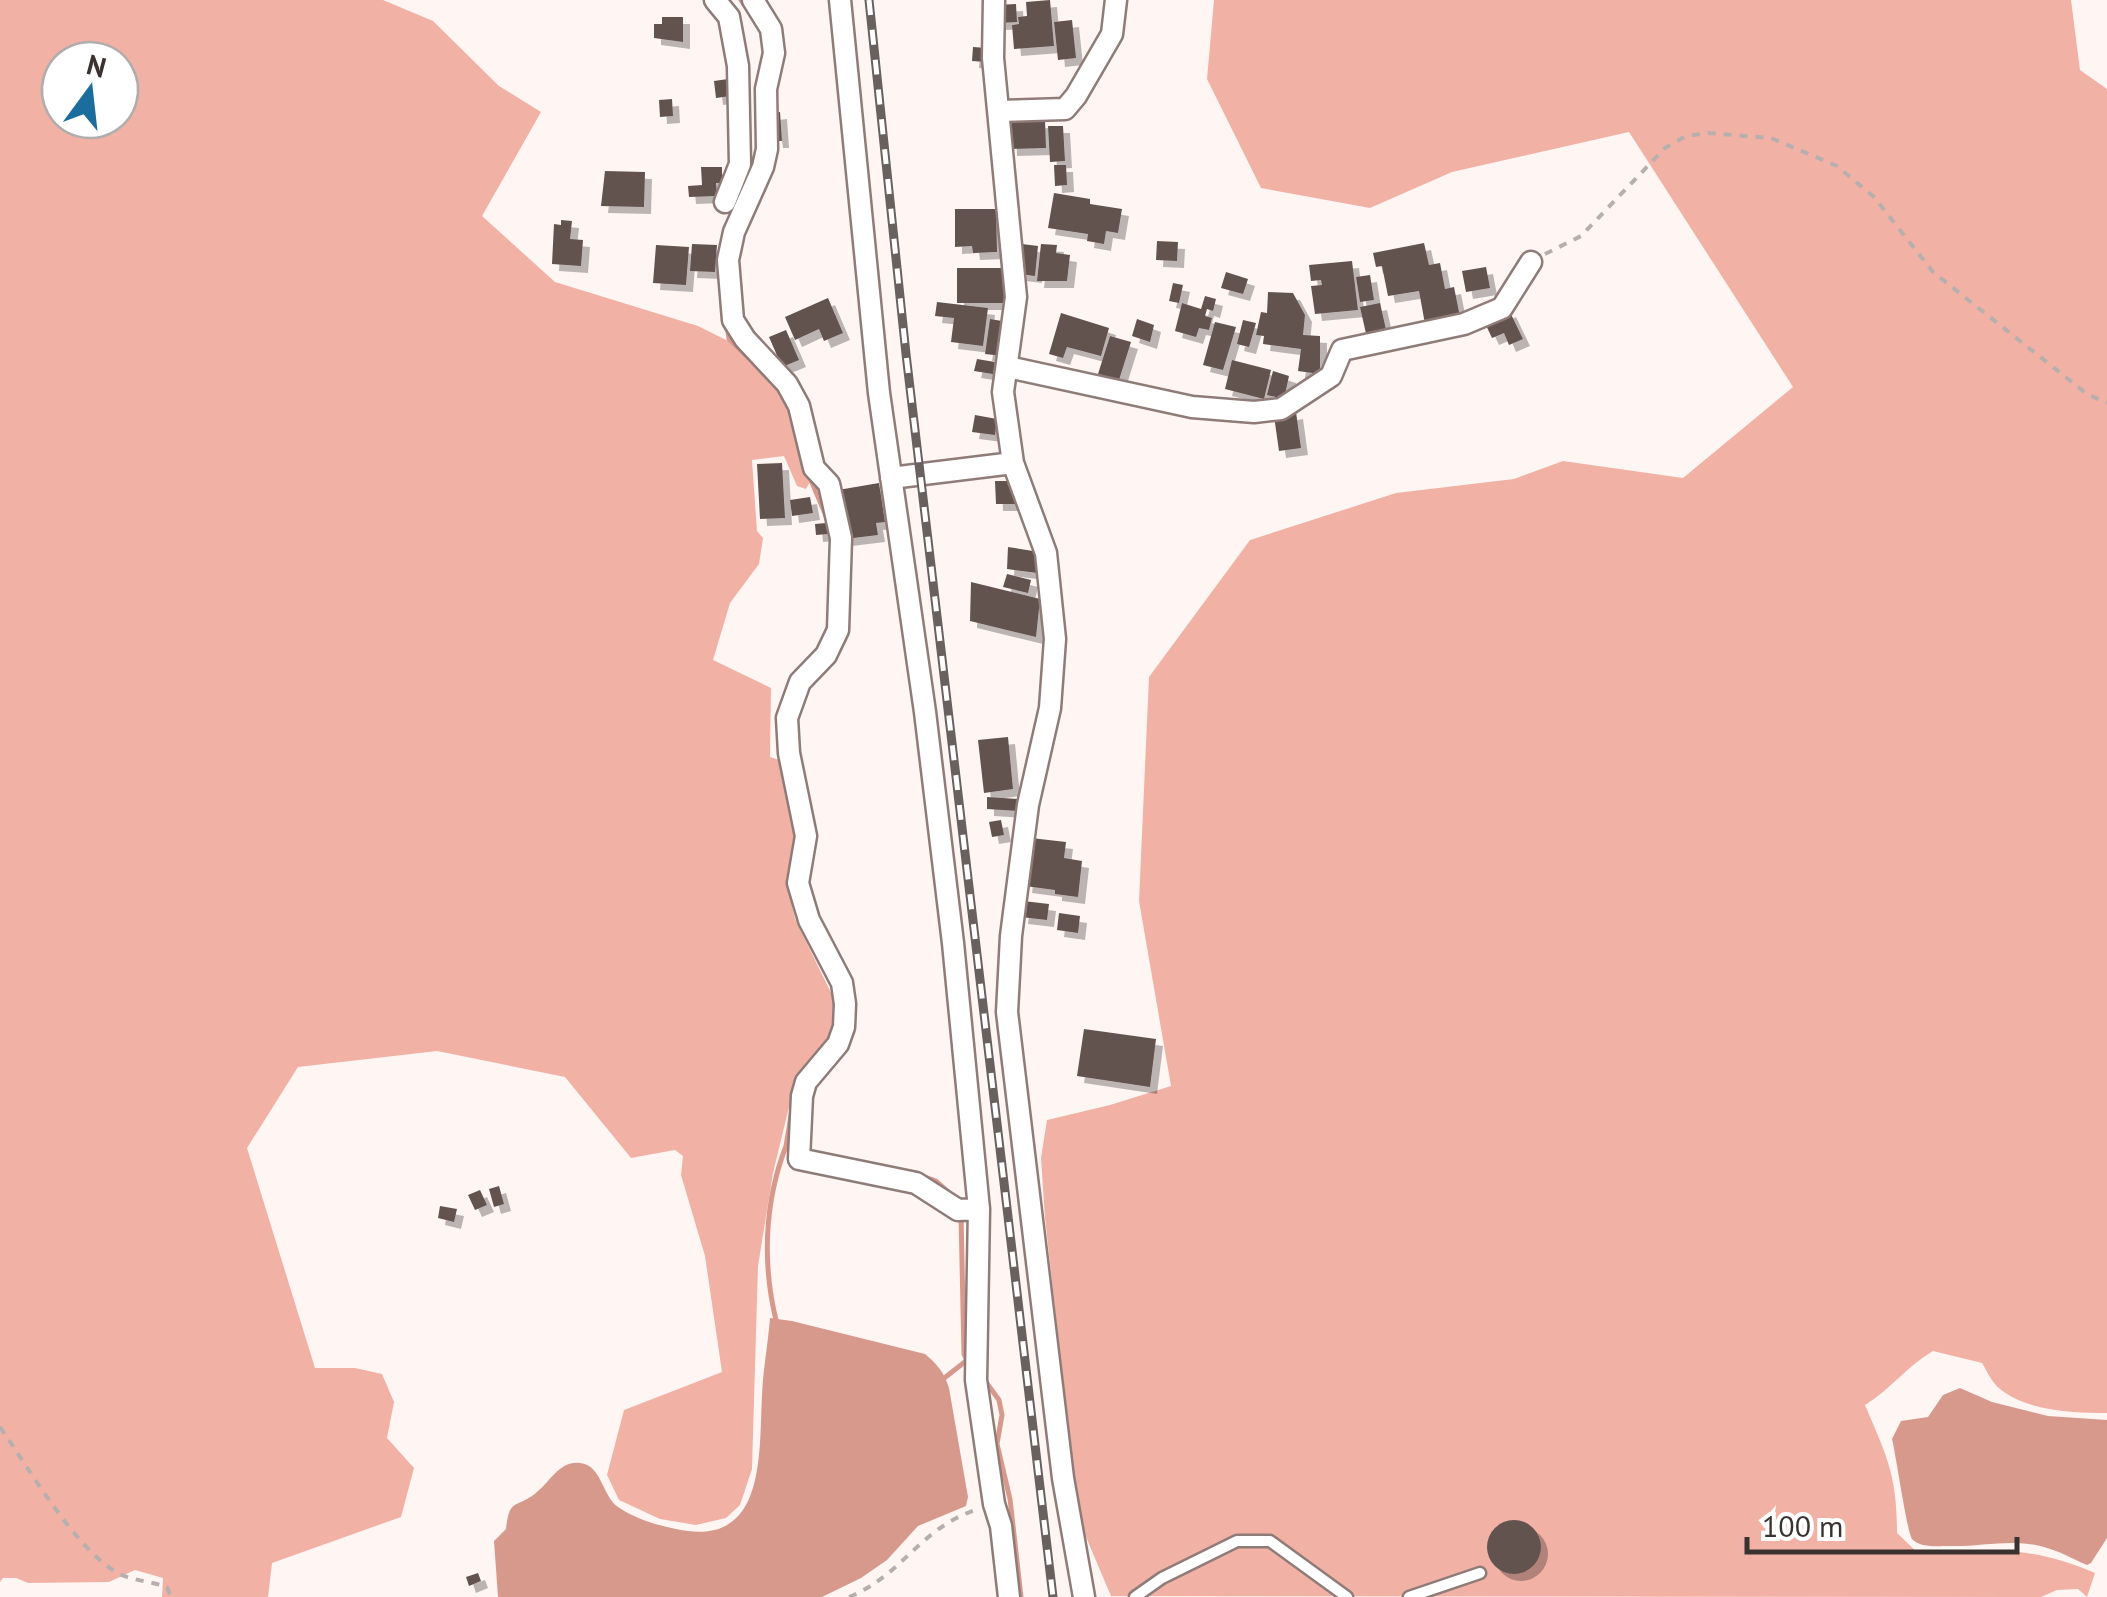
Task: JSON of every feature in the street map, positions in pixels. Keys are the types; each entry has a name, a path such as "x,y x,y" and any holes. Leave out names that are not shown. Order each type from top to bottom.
{"street":[{"path":"715,0 729,17 738,66 740,164 725,202"},
{"path":"754,0 771,29 774,53 766,88 767,149 734,232 728,260 734,320 745,339 787,384 799,406 814,468 829,484 842,538 838,630 834,642 800,682 787,718 789,753 806,836 798,883 802,900 842,983 845,1004 838,1044 806,1082 798,1124 799,1159 916,1183 967,1210"},
{"path":"840,0 868,289 951,924 976,1370 1009,1597"},
{"path":"994,0 994,58 1016,297 1003,392 1013,463 1046,553 1055,639 1050,708 1028,805 1011,936 1007,1012 1063,1478 1084,1597"},
{"path":"999,111 1065,108 1112,34 1116,0"},
{"path":"1008,367 1192,408 1254,412 1281,409 1331,376 1342,350 1464,324 1502,308 1531,262"},
{"path":"892,478 1013,463"}],"lane":[{"path":"1135,1597 1162,1578 1237,1542 1251,1540 1270,1541 1347,1597"},
{"path":"1409,1597 1480,1572"}],"path":[{"path":"1531,262 1581,236 1665,148 1686,136 1771,138 1837,166 1874,197 1933,272 2087,394 2107,403"},
{"path":"0,1427 96,1556 116,1572 168,1587 172,1597"},
{"path":"849,1597 894,1570 938,1526 976,1510"}],"shaded area":[{"path":"0,0 383,0 433,21 499,86 541,112 482,216 555,282 698,326 752,353 793,402 813,476 806,489 797,486 784,456 752,460 757,531 763,538 759,564 730,603 713,660 771,688 770,757 789,763 798,838 788,888 795,919 836,1003 834,1031 795,1082 773,1173 758,1266 752,1469 740,1505 726,1518 696,1525 660,1519 619,1500 607,1475 624,1410 722,1372 705,1256 681,1175 683,1156 675,1150 631,1158 565,1077 437,1051 298,1067 247,1148 315,1368 355,1368 382,1374 394,1402 387,1438 414,1468 401,1517 272,1563 268,1597 162,1597 163,1578 135,1570 109,1582 28,1583 3,1578 0,1582"},
{"path":"1214,0 2071,0 2080,70 2107,89 2107,1413 2066,1411 2023,1402 1997,1386 1982,1363 1933,1351 1865,1405 1889,1467 1897,1533 1919,1554 2008,1551 2049,1557 2095,1573 2087,1597 2078,1589 2057,1590 2041,1597 1111,1596 1078,1518 1041,1158 1047,1120 1171,1086 1139,901 1149,677 1250,540 1396,493 1514,479 1563,461 1683,478 1793,387 1629,132 1452,172 1370,208 1261,188 1207,79"},
{"path":"770,1318 925,1354 933,1361 949,1388 968,1497 966,1506 918,1526 887,1560 822,1597 498,1597 494,1541 506,1529 512,1508 537,1492 566,1465 587,1465 618,1507 661,1526 705,1531 727,1525 742,1511 752,1492 757,1469"},
{"path":"1960,1388 1992,1402 2048,1416 2107,1420 2107,1538 2091,1563 2087,1565 2033,1544 1935,1546 1912,1539 1892,1439 1901,1421 1928,1417 1943,1395"}],"building":[{"path":"1050,0 1054,46 1014,49 1012,25 1019,24 1018,17 1027,16 1026,2"},
{"path":"1016,4 1017,22 998,23 997,5"},
{"path":"662,17 683,17 683,42 654,38 654,24 662,24"},
{"path":"1072,20 1076,58 1058,60 1054,22"},
{"path":"973,47 987,48 986,62 972,61"},
{"path":"728,79 730,96 716,98 714,81"},
{"path":"672,99 673,116 660,117 659,100"},
{"path":"780,112 782,141 776,141 772,113"},
{"path":"1045,121 1046,148 1010,149 1009,122"},
{"path":"1048,126 1063,126 1065,161 1050,162"},
{"path":"1054,165 1066,165 1067,185 1055,186"},
{"path":"701,167 722,167 722,183 716,183 717,196 689,197 688,186 702,185"},
{"path":"605,171 645,172 644,207 601,206"},
{"path":"1054,193 1122,209 1118,233 1106,231 1104,244 1087,241 1088,234 1048,228"},
{"path":"955,209 996,209 997,252 973,253 972,246 955,247"},
{"path":"561,220 572,221 570,239 583,240 581,266 552,264 554,224 561,225"},
{"path":"1157,241 1178,242 1177,261 1156,260"},
{"path":"1424,243 1429,265 1440,263 1445,289 1454,287 1460,317 1425,324 1419,291 1388,296 1382,266 1376,267 1373,253"},
{"path":"692,244 717,245 715,272 690,271"},
{"path":"1022,244 1038,246 1035,276 1019,274"},
{"path":"1041,244 1057,245 1056,253 1070,255 1067,281 1037,281"},
{"path":"656,245 689,247 686,285 653,283"},
{"path":"1352,261 1358,310 1315,314 1311,286 1322,285 1321,280 1311,281 1309,265"},
{"path":"1486,267 1490,288 1466,292 1462,271"},
{"path":"957,268 1011,268 1010,303 957,303"},
{"path":"1226,272 1248,279 1243,294 1221,288"},
{"path":"1370,275 1374,300 1360,302 1356,277"},
{"path":"1173,283 1183,285 1179,303 1169,301"},
{"path":"1268,292 1293,293 1305,315 1303,335 1320,336 1320,374 1298,371 1301,349 1263,344 1264,336 1256,335 1261,312 1267,313"},
{"path":"1205,296 1216,299 1213,311 1207,309 1205,316 1212,318 1209,330 1199,328 1196,337 1175,331 1182,303 1201,309"},
{"path":"828,298 843,333 824,341 819,329 795,340 785,317"},
{"path":"937,302 988,308 983,346 951,342 954,318 935,316"},
{"path":"1380,303 1387,334 1367,338 1360,307"},
{"path":"1509,310 1523,339 1509,345 1504,333 1492,338 1484,321"},
{"path":"1061,313 1109,328 1101,356 1067,347 1063,358 1049,354"},
{"path":"990,319 1008,322 1003,356 985,354"},
{"path":"1137,319 1154,325 1150,342 1132,336"},
{"path":"1243,320 1256,323 1249,347 1237,344"},
{"path":"1215,322 1236,327 1223,370 1203,365"},
{"path":"786,330 799,360 782,367 769,337"},
{"path":"1110,336 1131,342 1119,380 1098,374"},
{"path":"977,359 995,362 993,374 974,371"},
{"path":"1232,360 1271,370 1264,399 1225,389"},
{"path":"1273,371 1289,376 1284,399 1267,395"},
{"path":"1296,412 1301,448 1279,451 1274,416"},
{"path":"975,415 997,419 995,435 972,432"},
{"path":"782,463 785,518 760,519 757,464"},
{"path":"995,481 1017,481 1017,504 996,504"},
{"path":"879,483 885,522 876,523 878,535 845,539 838,490"},
{"path":"810,497 813,513 792,516 790,500"},
{"path":"826,523 828,534 816,535 815,524"},
{"path":"1008,547 1039,552 1038,573 1007,569"},
{"path":"1007,574 1031,580 1028,593 1003,587"},
{"path":"971,582 1040,599 1036,637 970,621"},
{"path":"1008,737 1013,789 984,793 978,740"},
{"path":"987,797 1019,799 1018,811 987,809"},
{"path":"1001,820 1004,835 992,837 989,822"},
{"path":"1031,838 1066,842 1064,858 1082,861 1078,897 1025,886"},
{"path":"1023,901 1049,904 1047,920 1021,917"},
{"path":"1059,913 1080,916 1078,933 1057,930"},
{"path":"1084,1029 1156,1039 1150,1087 1077,1076"},
{"path":"499,1186 504,1204 494,1207 489,1189"},
{"path":"480,1190 487,1205 475,1210 468,1195"},
{"path":"440,1206 457,1209 454,1222 438,1218"},
{"path":"1514,1520 1533,1528 1541,1547 1533,1566 1514,1574 1495,1566 1487,1547 1495,1528"},
{"path":"478,1573 481,1581 469,1586 466,1577"}],"waterway":[{"path":"741,0 749,11"},
{"path":"727,324 729,339 750,359"},
{"path":"808,473 827,518"},
{"path":"781,709 790,682"},
{"path":"792,1110 786,1146 794,1147"},
{"path":"777,1324 769,1280 768,1235 773,1190 786,1146"},
{"path":"922,1176 936,1181 954,1197"},
{"path":"961,1215 964,1354 968,1363"},
{"path":"943,1379 966,1361"},
{"path":"983,1378 999,1400 1002,1415 997,1444 1010,1499 1021,1597"}],"railway":[{"path":"869,0 906,354 1053,1597"}]}
